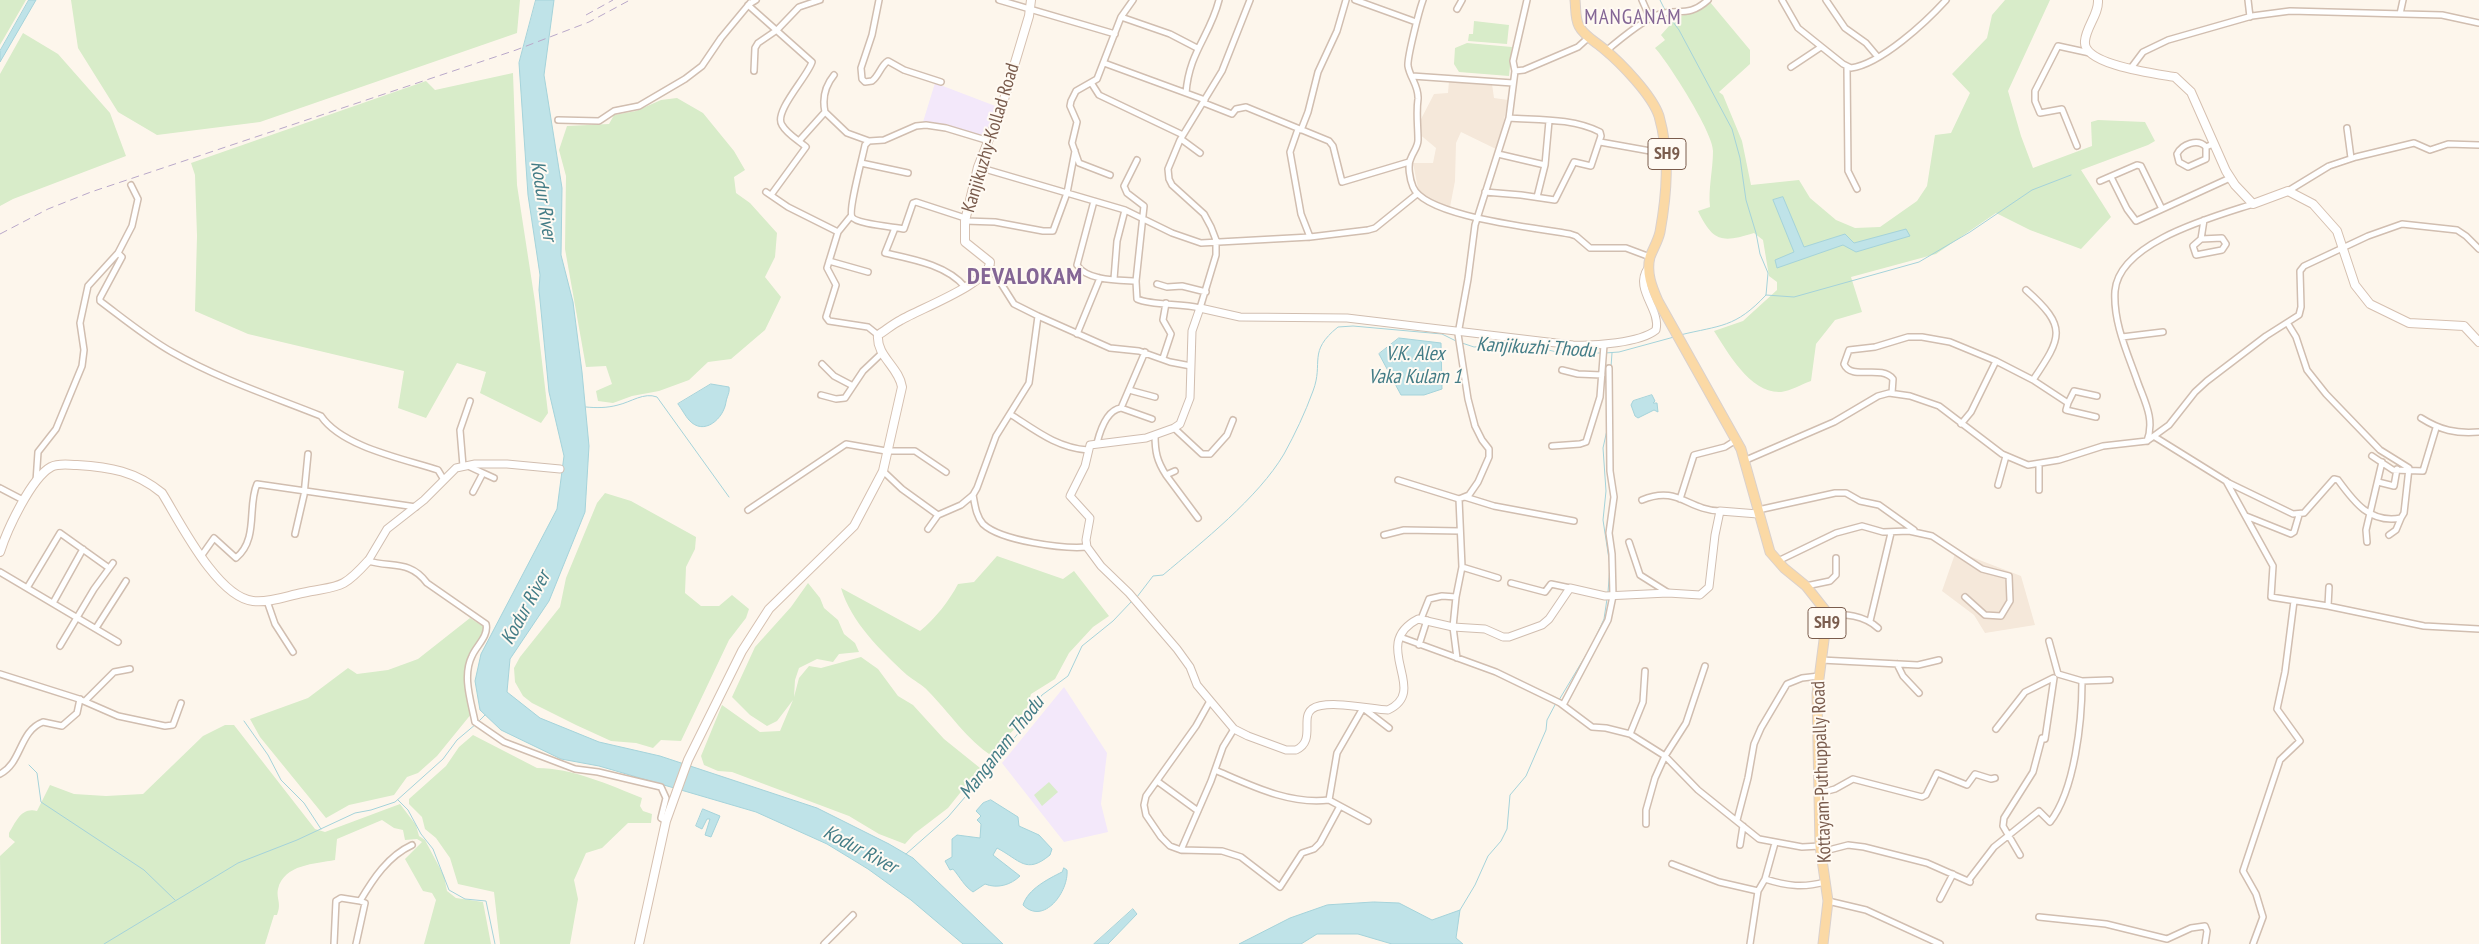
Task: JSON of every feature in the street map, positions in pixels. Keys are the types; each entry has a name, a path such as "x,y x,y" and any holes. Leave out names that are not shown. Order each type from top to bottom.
{"main road":[{"name":"Kanjikuzhy-Kollad Road","path":"990,266 990,262 965,242 965,220 978,167 1002,106 1031,9 1031,0"},
{"name":"SH9","path":"1575,0 1578,24 1606,51 1653,103 1667,154 1660,234 1650,258 1651,284 1658,301 1746,460 1758,512 1770,552 1778,562 1806,586 1826,614"},
{"path":"2098,0 2085,40 2091,53 2095,58 2130,68 2175,77 2181,81 2191,92 2230,178 2252,204 2288,191 2304,198 2320,211 2338,231 2355,285 2370,304 2409,323 2464,326 2479,342"},
{"path":"639,944 666,821 688,760 742,651 769,609 854,526 883,471 902,387 900,378 882,353 878,335 900,320 965,287 981,277 990,266"},
{"path":"0,552 23,500 48,468 57,464 114,468 155,487 162,493 202,555 228,589 252,601 266,601 343,585 368,561"},
{"name":"Kottayam-Puthuppally Road","path":"1823,944 1828,900 1821,849 1817,710 1818,676 1827,626 1826,614"}],"street":[{"path":"558,120 599,121 614,111 639,106 685,79 702,66 721,38 749,3 756,0"},
{"path":"754,71 755,48 799,7 820,0"},
{"path":"879,0 872,35 861,68 862,79 865,82 872,81 888,61 904,70 941,82"},
{"path":"999,0 1115,34"},
{"path":"1110,175 1079,163 1072,143 1077,122 1070,106 1076,91 1092,84 1097,79 1121,17 1133,0"},
{"path":"1186,93 1190,67 1197,48 1212,22 1219,0"},
{"path":"1310,237 1301,214 1290,152 1308,112 1318,72 1337,31 1346,0"},
{"path":"1355,0 1416,22"},
{"path":"1423,0 1416,22 1408,64 1417,89 1418,140 1410,162 1411,181 1417,194 1437,207 1477,217 1570,234 1576,236 1590,248 1626,248 1650,258"},
{"path":"1457,9 1462,0"},
{"path":"1462,498 1469,495 1478,482 1488,462 1489,454 1475,426 1468,400 1458,332 1477,217 1509,118 1514,71 1513,61 1527,0"},
{"path":"1642,0 1650,18"},
{"path":"1606,51 1650,18 1666,12 1692,11 1708,0"},
{"path":"1782,0 1798,28 1847,67 1857,67 1877,56 1922,24 1946,0"},
{"path":"1826,0 1845,28 1866,43 1877,56"},
{"path":"2248,0 2250,17"},
{"path":"2400,14 2403,0"},
{"path":"1248,1 1222,71 1205,102 1182,137 1169,164 1168,179 1181,194 1204,214 1214,232 1216,243 1216,255 1206,292 1192,331 1190,402 1180,424 1174,428 1140,440 1090,445 1085,466 1070,496 1090,518 1086,540 1087,547 1187,660 1197,685 1234,729 1286,750 1296,750 1304,744 1307,737 1308,716 1314,708 1329,704 1388,710 1400,701 1405,690 1405,682 1396,652 1400,637 1408,625 1424,619 1453,627 1485,629 1503,636 1515,635 1549,619 1570,588"},
{"path":"749,3 812,62 780,118 781,125 806,146 768,193 788,208 838,232"},
{"path":"2130,68 2143,52 2168,40 2250,17 2290,11 2453,16 2479,23"},
{"path":"1121,17 1161,30 1197,48"},
{"path":"1514,71 1524,70 1578,47 1589,36"},
{"path":"2078,146 2062,109 2040,113 2035,101 2035,91 2058,46 2091,53"},
{"path":"1791,67 1821,47"},
{"path":"1104,63 1186,93 1232,114 1236,109 1246,107 1329,141 1333,146 1342,182 1410,162"},
{"path":"1847,67 1848,172 1857,189"},
{"path":"834,75 829,81 822,101 825,112 847,133 869,141 884,140 921,125 946,128 989,141"},
{"path":"1412,76 1513,83"},
{"path":"1092,84 1099,95 1182,137 1200,153"},
{"path":"799,140 825,112"},
{"path":"1485,192 1537,196 1556,200 1572,163 1591,166 1600,142 1600,132 1591,128 1549,121 1509,118"},
{"path":"1537,196 1545,165 1549,121"},
{"path":"2346,128 2351,158"},
{"path":"869,141 861,163 851,216 838,232 827,269 836,285 827,319 868,327 878,335"},
{"path":"1600,142 1667,154"},
{"path":"2197,142 2201,142 2206,147 2206,159 2188,167 2179,162 2177,154 2183,148 2197,142"},
{"path":"2288,191 2329,166 2351,158 2414,143 2430,150 2448,144 2479,145"},
{"path":"2206,147 2214,144"},
{"path":"851,216 862,222 906,228 915,202 965,220 995,222 1049,232 1055,228 1066,193 1075,150"},
{"path":"1498,154 1545,165"},
{"path":"1137,160 1124,186 1127,193 1144,206 1141,218 1136,281 1137,299 1155,304 1166,303 1200,308 1240,317 1347,318 1573,345 1604,344 1656,330 1655,318 1644,286 1644,277 1649,268"},
{"path":"861,163 908,173"},
{"path":"2100,181 2137,165 2141,166 2162,209"},
{"path":"978,167 1125,210 1181,237 1201,243 1310,237 1375,228 1417,194"},
{"path":"2111,177 2134,220 2230,178"},
{"path":"36,482 38,452 56,429 82,366 84,350 80,323 88,286 118,253 132,226 138,199 131,186"},
{"path":"1094,201 1076,265 1082,271 1100,278 1136,281"},
{"path":"2148,441 2151,428 2149,412 2122,337 2115,292 2118,277 2125,266 2177,230 2252,204"},
{"path":"1114,279 1117,241 1125,210"},
{"path":"2201,239 2222,238 2226,244 2222,250 2196,255 2193,246 2201,239 2204,220"},
{"path":"1746,460 1834,422 1878,396 1892,393 1910,396 1939,406 2006,456 2028,465 2039,465 2103,446 2148,441 2155,437 2207,381 2266,336 2288,324 2301,312 2301,269 2344,247 2402,224 2456,230 2466,236 2479,249"},
{"path":"895,228 885,252 941,270 954,276 965,287"},
{"path":"118,253 122,256 100,301 138,330 172,352 226,378 321,416 330,428 375,450 377,453 438,470 444,480"},
{"path":"829,261 868,272"},
{"path":"990,266 1014,304 1038,316 1110,348 1145,352 1191,366"},
{"path":"1077,334 1100,278"},
{"path":"1157,284 1167,287 1182,286 1206,292"},
{"path":"2026,290 2050,315 2058,335 2056,344 2033,380"},
{"path":"1163,358 1171,334 1164,320 1166,303"},
{"path":"928,529 938,516 961,505 973,495 996,436 1029,383 1038,316"},
{"path":"2288,324 2296,337 2307,370 2326,394 2380,450 2409,468"},
{"path":"2122,337 2163,332"},
{"path":"1892,393 1893,379 1890,375 1877,372 1850,372 1844,364 1848,350 1875,347 1908,337 1922,337 1950,342 1996,361 2033,380 2068,402"},
{"path":"1552,446 1586,442 1600,398 1604,344"},
{"path":"1121,408 1145,352"},
{"path":"821,395 842,399 848,395 863,371 882,353"},
{"path":"1961,424 1971,412 1996,361"},
{"path":"822,364 834,376 853,386"},
{"path":"1559,702 1608,620 1612,554 1609,533 1614,497 1610,471 1609,368"},
{"path":"1562,370 1578,374 1602,375"},
{"path":"1129,390 1154,397"},
{"path":"2096,417 2066,410 2074,391 2097,396"},
{"path":"465,465 460,430 470,401"},
{"path":"1097,443 1102,424 1116,409 1121,408 1152,419"},
{"path":"1010,414 1054,442 1070,448 1088,450"},
{"path":"2421,418 2436,428 2448,431 2479,432"},
{"path":"1174,428 1202,454 1210,454 1227,435 1233,420"},
{"path":"2372,456 2393,470 2409,468 2423,470 2436,428"},
{"path":"1156,435 1155,455 1166,475 1198,518"},
{"path":"2155,437 2225,480 2280,509 2299,515 2304,513 2334,479 2338,480 2362,511 2372,512 2389,519 2401,518"},
{"path":"1680,499 1694,455 1725,447 1736,440"},
{"path":"748,510 844,445 886,451 918,451 946,472"},
{"path":"295,534 304,491 308,454"},
{"path":"1998,485 2006,456"},
{"path":"2367,542 2366,530 2372,512 2382,462"},
{"path":"560,469 507,464 465,465 456,468 416,507 387,529 368,561 409,567 420,574 427,583 486,624 487,630 471,656 468,671 468,692 474,722 504,742 575,769 598,772 661,787 666,798 662,818 666,821"},
{"path":"465,465 494,478"},
{"path":"2039,465 2039,490"},
{"path":"2389,535 2396,530 2404,513 2409,468"},
{"path":"2378,482 2394,486 2397,469"},
{"path":"883,471 902,489 938,516"},
{"path":"1166,475 1175,471"},
{"path":"473,492 483,473"},
{"path":"1398,480 1494,506 1574,521"},
{"path":"2225,480 2273,566 2271,597 2328,606 2424,626 2479,629"},
{"path":"202,555 214,538 236,558 242,553 249,538 257,484 416,507"},
{"path":"0,488 23,500"},
{"path":"1642,500 1661,494 1703,508 1720,511 1758,512 1834,493 1846,493 1860,501 1878,505 1918,533"},
{"path":"973,495 978,516 990,528 1029,542 1087,547"},
{"path":"1457,658 1453,627 1462,567 1460,531 1462,498"},
{"path":"1511,583 1545,592 1551,584 1610,596 1668,593 1694,596 1707,591 1720,511"},
{"path":"2245,515 2291,534 2294,532 2299,515"},
{"path":"1778,562 1846,529 1862,526 1891,533 1909,531 1932,536 1982,569 2009,576 2010,600 2001,616 1985,616 1965,597"},
{"path":"1384,534 1404,530 1460,531"},
{"path":"27,588 60,533 111,566 60,646"},
{"path":"1870,621 1891,533"},
{"path":"1629,542 1636,570 1640,575 1668,593"},
{"path":"53,603 83,548"},
{"path":"1806,586 1830,581 1836,575 1836,558"},
{"path":"1462,567 1498,578"},
{"path":"0,572 118,642"},
{"path":"96,628 126,580"},
{"path":"2328,606 2329,587"},
{"path":"1419,645 1429,599 1442,596 1456,597"},
{"path":"266,601 275,624 293,652"},
{"path":"2253,944 2263,917 2256,894 2243,871 2280,760 2300,741 2277,709 2285,672 2294,601"},
{"path":"1826,614 1840,614 1870,621 1878,628"},
{"path":"1400,637 1488,668 1559,702 1587,725 1630,734 1664,756 1698,790 1759,839 1821,849 1848,844 1864,847 1927,863 1969,882 1994,846 2009,833 2039,811 2050,822 2058,813 2076,752 2082,708 2082,681"},
{"path":"2049,641 2058,674"},
{"path":"1820,660 1918,665 1939,660"},
{"path":"1897,664 1903,676 1919,692"},
{"path":"1646,824 1646,810 1664,756 1686,723 1706,666"},
{"path":"0,774 12,765 29,732 43,722 62,726 77,712 83,700 114,672 130,669"},
{"path":"1630,734 1643,702 1645,671"},
{"path":"0,674 83,700 118,716 170,726 176,720 181,703"},
{"path":"1996,730 2025,692 2058,674"},
{"path":"2058,674 2082,681 2110,680"},
{"path":"1737,820 1748,778 1754,744 1760,728 1787,684 1802,678 1818,676"},
{"path":"2020,855 2009,833 2003,826 2004,818 2033,772 2044,738 2053,678"},
{"path":"1210,701 1146,796 1144,805 1146,815 1161,837 1170,846 1180,850 1208,849 1241,857 1280,887 1302,853 1314,849 1320,843 1340,806"},
{"path":"1364,708 1389,728"},
{"path":"1329,800 1337,753 1364,708"},
{"path":"1180,850 1198,811 1223,747 1234,729"},
{"path":"1215,770 1263,790 1291,798 1329,800 1368,821"},
{"path":"1820,793 1835,789 1853,779 1922,797 1926,795 1936,773 1967,785 1975,774 1991,779 1995,778"},
{"path":"1157,781 1198,811"},
{"path":"1740,845 1743,826"},
{"path":"1750,944 1758,890 1765,879 1775,843"},
{"path":"360,901 378,872 394,856 412,845"},
{"path":"1672,864 1719,882 1758,890"},
{"path":"1940,899 1953,874"},
{"path":"1765,879 1787,886 1807,887 1826,882"},
{"path":"334,944 336,901 340,898 364,903 356,944"},
{"path":"1828,900 1866,910 1940,944"},
{"path":"824,944 853,915"},
{"path":"2039,917 2106,924 2167,939 2191,928 2204,926 2207,931 2205,944"}],"shaded area":[{"path":"1449,81 1492,84 1494,98 1508,100 1498,150 1461,132 1456,143 1455,181 1450,207 1432,201 1419,193 1413,163 1433,163 1436,148 1418,133 1419,123 1434,94 1448,93"},
{"path":"935,83 998,107 990,137 923,122"},
{"path":"1956,551 2021,576 2035,625 1985,633 1974,615 1942,591"},
{"path":"1064,687 1107,753 1101,804 1108,832 1064,842 1002,763"}],"green space":[{"path":"0,0 26,0 0,45"},
{"path":"71,0 520,0 517,33 260,122 157,135 118,112 78,48"},
{"path":"2005,0 2050,0 2008,91 2021,136 2033,168 2092,146 2091,122 2098,120 2145,122 2155,141 2081,170 2111,217 2081,249 2030,230 1996,213 1936,254 1851,277 1862,312 1835,320 1816,344 1811,381 1781,392 1770,391 1760,386 1750,379 1733,360 1714,331 1743,321 1777,290 1777,282 1769,276 1763,240 1754,233 1726,239 1720,237 1709,229 1698,211 1710,207 1713,151 1699,115 1670,68 1655,48 1665,40 1661,35 1677,17 1695,12 1710,2 1750,50 1750,64 1719,92 1723,95 1742,141 1751,185 1799,180 1810,198 1836,220 1855,228 1880,227 1917,201 1927,186 1935,135 1951,133 1970,93 1952,74 1987,38 1992,15"},
{"path":"1474,21 1509,25 1507,44 1468,41 1469,34 1473,34"},
{"path":"23,33 58,54 110,113 126,156 13,199 0,206 0,74"},
{"path":"1467,43 1512,47 1509,76 1459,72 1454,64 1455,48"},
{"path":"513,73 517,185 535,302 548,413 541,423 480,393 486,372 457,363 426,418 398,408 404,371 248,334 195,311 197,236 195,175 191,163 426,81 435,90"},
{"path":"677,98 703,113 734,151 745,170 734,177 736,193 750,203 777,233 775,257 765,277 781,297 765,330 731,359 708,362 689,380 659,391 632,396 613,403 598,401 596,391 612,384 606,366 586,367 565,249 566,176 559,150 567,126 609,124 614,115 636,111 661,100"},
{"path":"605,493 631,501 696,537 695,549 686,567 685,593 701,606 719,606 732,595 749,609 746,618 729,640 681,741 661,740 653,748 636,743 611,741 576,725 532,703 523,696 515,682 514,668 520,657 560,607 566,578 597,503"},
{"path":"997,556 1063,579 1074,571 1109,616 1093,627 1069,653 1055,679 1031,694 1023,721 1001,742 992,756 966,734 926,689 907,675 877,646 852,613 841,588 920,631 941,609 958,584 974,582"},
{"path":"808,583 820,598 824,608 838,620 844,634 855,643 859,652 839,654 833,662 817,659 799,668 795,680 794,697 799,678 809,666 821,668 861,657 878,669 898,696 913,705 944,739 980,768 948,808 914,834 905,844 879,834 849,816 732,772 718,771 704,765 701,756 722,705 760,732 780,731 793,700 777,721 767,726 750,715 732,697 755,647 791,607"},
{"path":"470,618 484,627 484,633 468,671 467,689 472,713 437,756 418,773 407,777 394,795 349,805 326,818 260,737 250,719 308,698 348,668 357,674 388,670 418,659"},
{"path":"225,725 234,725 315,829 325,832 400,804 416,825 419,836 425,840 444,876 447,891 456,898 483,902 491,944 424,944 436,900 432,893 423,891 405,859 422,842 417,839 405,840 403,830 394,828 382,820 337,839 335,860 310,864 287,874 281,881 278,889 278,911 277,915 274,915 265,944 1,944 0,856 15,842 9,837 9,833 17,820 27,811 37,811 50,785 74,794 106,796 143,794 203,736"},
{"path":"473,735 537,768 577,774 642,798 640,806 643,811 652,814 651,823 628,823 602,848 586,853 574,880 578,899 570,944 500,944 494,892 458,884 450,858 436,838 425,829 422,817 409,804 409,799 446,766 459,747"},
{"path":"1049,782 1058,792 1042,806 1034,795"}],"water":[{"path":"29,0 36,0 0,62 0,51"},
{"name":"Kodur River","path":"536,0 554,0 544,75 562,188 561,255 573,302 589,446 585,512 549,601 510,659 507,692 540,718 599,742 660,756 817,808 889,844 913,858 1003,944 963,944 911,900 868,869 827,844 756,812 599,766 561,759 501,730 480,710 475,681 481,654 557,509 564,456 549,392 539,290 540,275 528,195 519,63"},
{"path":"1783,197 1804,247 1845,234 1854,243 1906,229 1910,236 1856,252 1843,245 1777,268 1775,260 1794,252 1773,200"},
{"name":"V.K. Alex Vaka Kulam 1","path":"1399,338 1441,343 1442,389 1424,395 1401,395 1379,354"},
{"path":"711,384 729,387 729,393 724,408 717,419 707,426 701,427 688,419 678,404"},
{"path":"1652,395 1655,401 1653,403 1657,403 1658,412 1654,410 1638,418 1635,416 1631,405 1633,401"},
{"path":"991,800 1018,817 1019,826 1039,835 1052,849 1050,855 1042,861 1029,865 1023,864 997,848 993,855 1020,876 1004,885 994,886 985,884 973,892 953,869 950,870 945,861 952,857 952,839 957,835 980,838 981,824 977,820 981,816 976,811 983,803"},
{"path":"703,809 720,816 711,837 705,835 710,819 707,819 702,829 696,826"},
{"path":"1064,868 1067,870 1067,878 1054,903 1047,909 1039,911 1031,910 1023,905 1034,889 1062,872"},
{"path":"1374,902 1399,903 1432,920 1460,910 1456,938 1463,944 1392,944 1358,934 1317,934 1301,944 1239,944 1290,918 1327,905"},
{"path":"1133,909 1137,914 1108,944 1094,944"}],"waterway":[{"name":"Kanjikuzhi Thodu","path":"1660,0 1665,10"},
{"name":"Kanjikuzhi Thodu","path":"1667,14 1679,30 1732,129 1740,158 1746,200 1760,254 1768,273 1766,295 1745,314 1727,324 1680,335"},
{"path":"1766,295 1794,297 1919,262 1970,232 2032,190 2071,175"},
{"name":"Kanjikuzhi Thodu","path":"1137,597 1153,576 1163,575 1228,519 1260,487 1273,470 1292,439 1310,399 1316,381 1319,351 1328,336 1338,327 1353,326 1442,334 1456,341"},
{"name":"Kanjikuzhi Thodu","path":"1605,353 1619,352 1674,337"},
{"name":"Kanjikuzhi Thodu","path":"1462,343 1474,347 1519,343 1561,353 1601,353"},
{"path":"1611,367 1612,353"},
{"path":"586,407 610,407 642,397 657,397 729,497"},
{"path":"1607,430 1603,448 1606,491 1603,520 1610,566 1608,592"},
{"path":"1559,700 1592,645 1604,619 1607,599"},
{"name":"Manganam Thodu","path":"906,854 948,817 1029,720 1035,704 1042,695 1068,676 1082,646 1113,621 1132,601"},
{"path":"1460,910 1475,885 1488,856 1501,841 1507,829 1510,795 1526,776 1546,730 1547,720 1556,703"},
{"path":"479,721 485,715"},
{"path":"244,721 268,755 281,780 304,803 321,829"},
{"path":"104,944 238,863 297,840 355,813 395,802 443,759 457,740 476,724"},
{"path":"29,765 37,773 41,802 144,870 175,900"},
{"path":"398,800 408,810 421,834 433,849 449,890 465,899 486,901 495,944"}],"railway":[{"path":"586,15 613,0"},
{"path":"0,234 48,209 91,192 516,50 589,22 630,0"}],"district":[{"name":"MANGANAM","path":"1633,18"},
{"name":"DEVALOKAM","path":"1025,277"}]}
